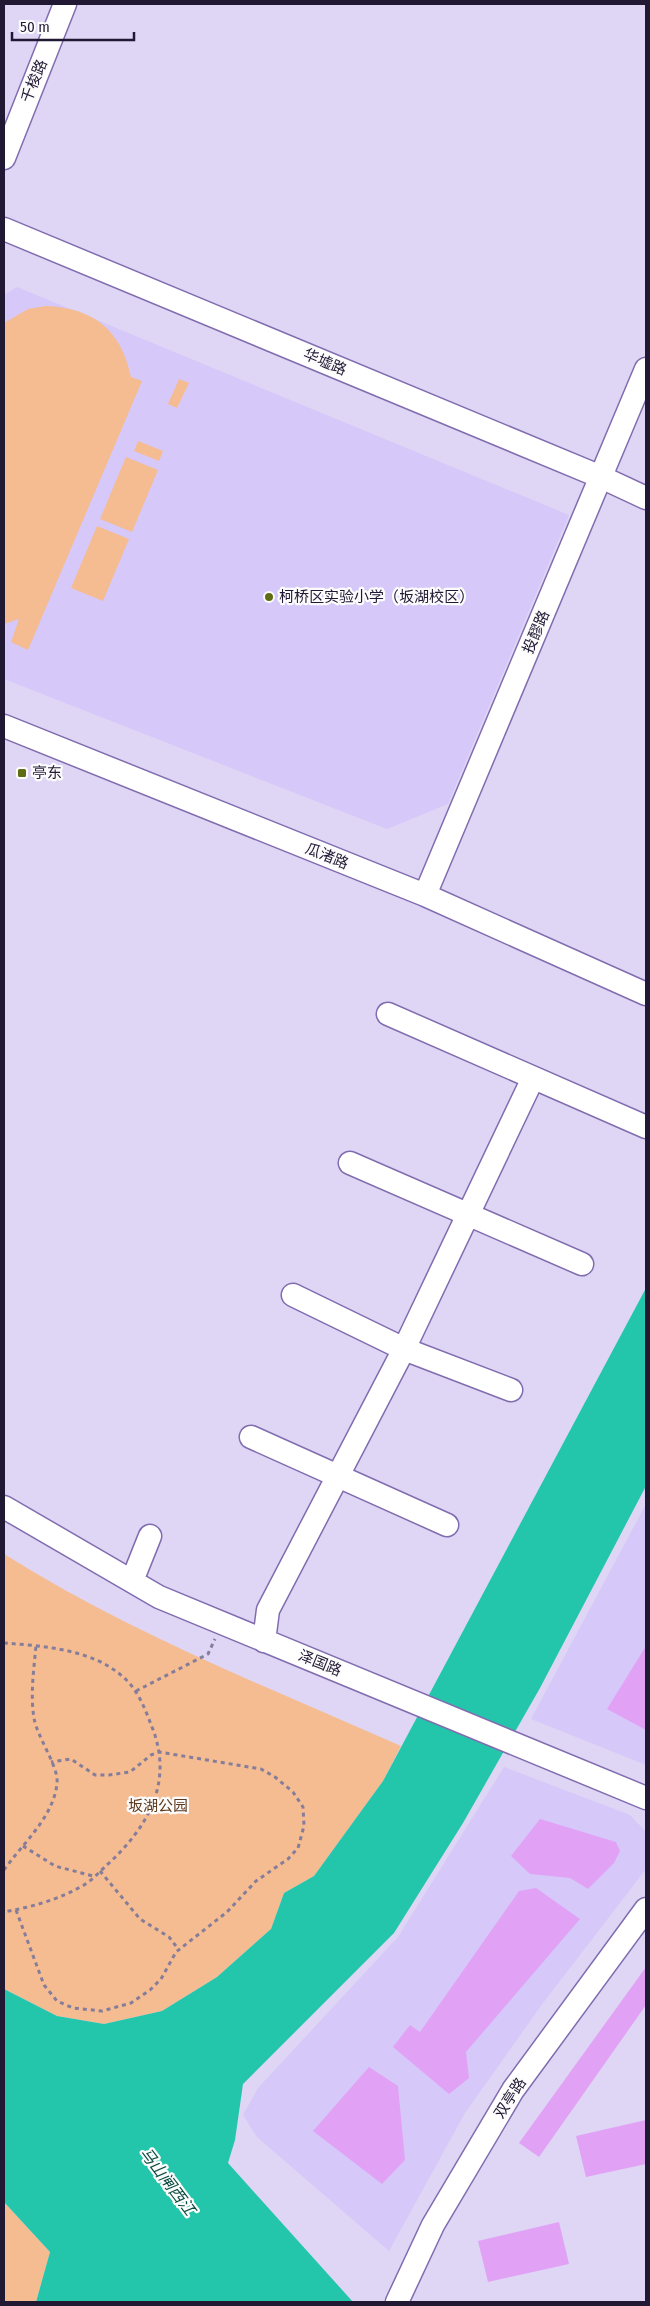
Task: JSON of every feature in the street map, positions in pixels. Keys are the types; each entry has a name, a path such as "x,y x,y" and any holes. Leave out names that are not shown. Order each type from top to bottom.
{"street":[{"name":"千梭路","path":"4,158 65,4"},
{"name":"华墟路","path":"4,229 601,477 646,498"},
{"name":"投醪路","path":"425,895 646,369"},
{"name":"瓜渚路","path":"4,726 425,895 646,994"},
{"path":"388,1014 646,1126"},
{"path":"264,1641 268,1610 404,1348 533,1078"},
{"path":"350,1163 582,1264"},
{"path":"293,1295 404,1348 511,1390"},
{"path":"251,1437 447,1525"},
{"name":"泽国路","path":"4,1507 159,1597 646,1798"},
{"path":"132,1582 150,1536"},
{"name":"双亭路","path":"397,2302 433,2225 513,2090 646,1909"}],"path":[{"path":"136,1691 208,1654 222,1623"},
{"path":"4,1643 36,1645 84,1655 122,1675 136,1691 158,1740 161,1766 158,1794 146,1822 117,1856 83,1886 47,1902 4,1912"},
{"path":"4,1870 42,1819 56,1790 58,1781 39,1738 34,1719 33,1695 36,1645"},
{"path":"16,1910 44,1985 57,2001 73,2008 102,2011 131,2003 150,1990 161,1979 169,1963 180,1950 204,1928 227,1912 256,1881 288,1859 298,1848 304,1826 303,1807 293,1792 275,1777 261,1769 159,1752 151,1755 130,1772 109,1775 95,1775 71,1759 51,1762"},
{"path":"23,1846 55,1866 94,1877"},
{"path":"100,1871 140,1919 169,1937 180,1950"}],"shaded area":[{"name":"柯桥区实验小学（坂湖校区）","path":"17,287 569,515 448,804 387,829 4,679 4,295"},
{"path":"646,1504 646,1765 531,1719"},
{"path":"504,1767 630,1815 646,1832 646,1869 543,2003 465,2113 389,2251 257,2137 243,2115 258,2088 398,1937"}],"green space":[{"path":"46,306 78,311 103,325 120,346 131,377 142,381 28,650 11,642 19,619 4,624 4,323 28,309"},
{"path":"179,379 189,383 177,408 168,404"},
{"path":"138,441 163,451 159,461 134,451"},
{"path":"126,457 158,470 132,532 100,519"},
{"path":"97,526 129,539 103,601 71,588"},
{"name":"坂湖公园","path":"4,1554 100,1609 149,1633 249,1680 401,1746 383,1781 314,1876 284,1893 271,1929 217,1977 162,2011 104,2024 57,2016 4,1989"},
{"path":"4,2202 50,2252 36,2302 4,2302"}],"water":[{"name":"马山闸西江","path":"646,1288 646,1486 540,1688 463,1823 394,1933 243,2084 235,2140 228,2163 353,2302 36,2302 50,2252 4,2202 4,1989 57,2016 104,2024 162,2011 217,1977 271,1929 284,1893 314,1876 383,1781"}],"building":[{"path":"646,1646 646,1730 607,1709"},
{"path":"540,1819 616,1842 620,1851 614,1863 588,1889 570,1878 530,1874 511,1856"},
{"path":"536,1888 580,1919 466,2052 469,2078 449,2094 393,2047 410,2025 420,2032 519,1891"},
{"path":"646,1967 646,2005 539,2157 519,2143"},
{"path":"369,2067 398,2086 405,2160 382,2184 313,2131"},
{"path":"646,2120 646,2164 586,2177 576,2136"},
{"path":"559,2222 569,2264 488,2282 478,2241"}],"place":[{"name":"柯桥区实验小学（坂湖校区）","path":"269,597"},
{"name":"亭东","path":"22,773"}]}
